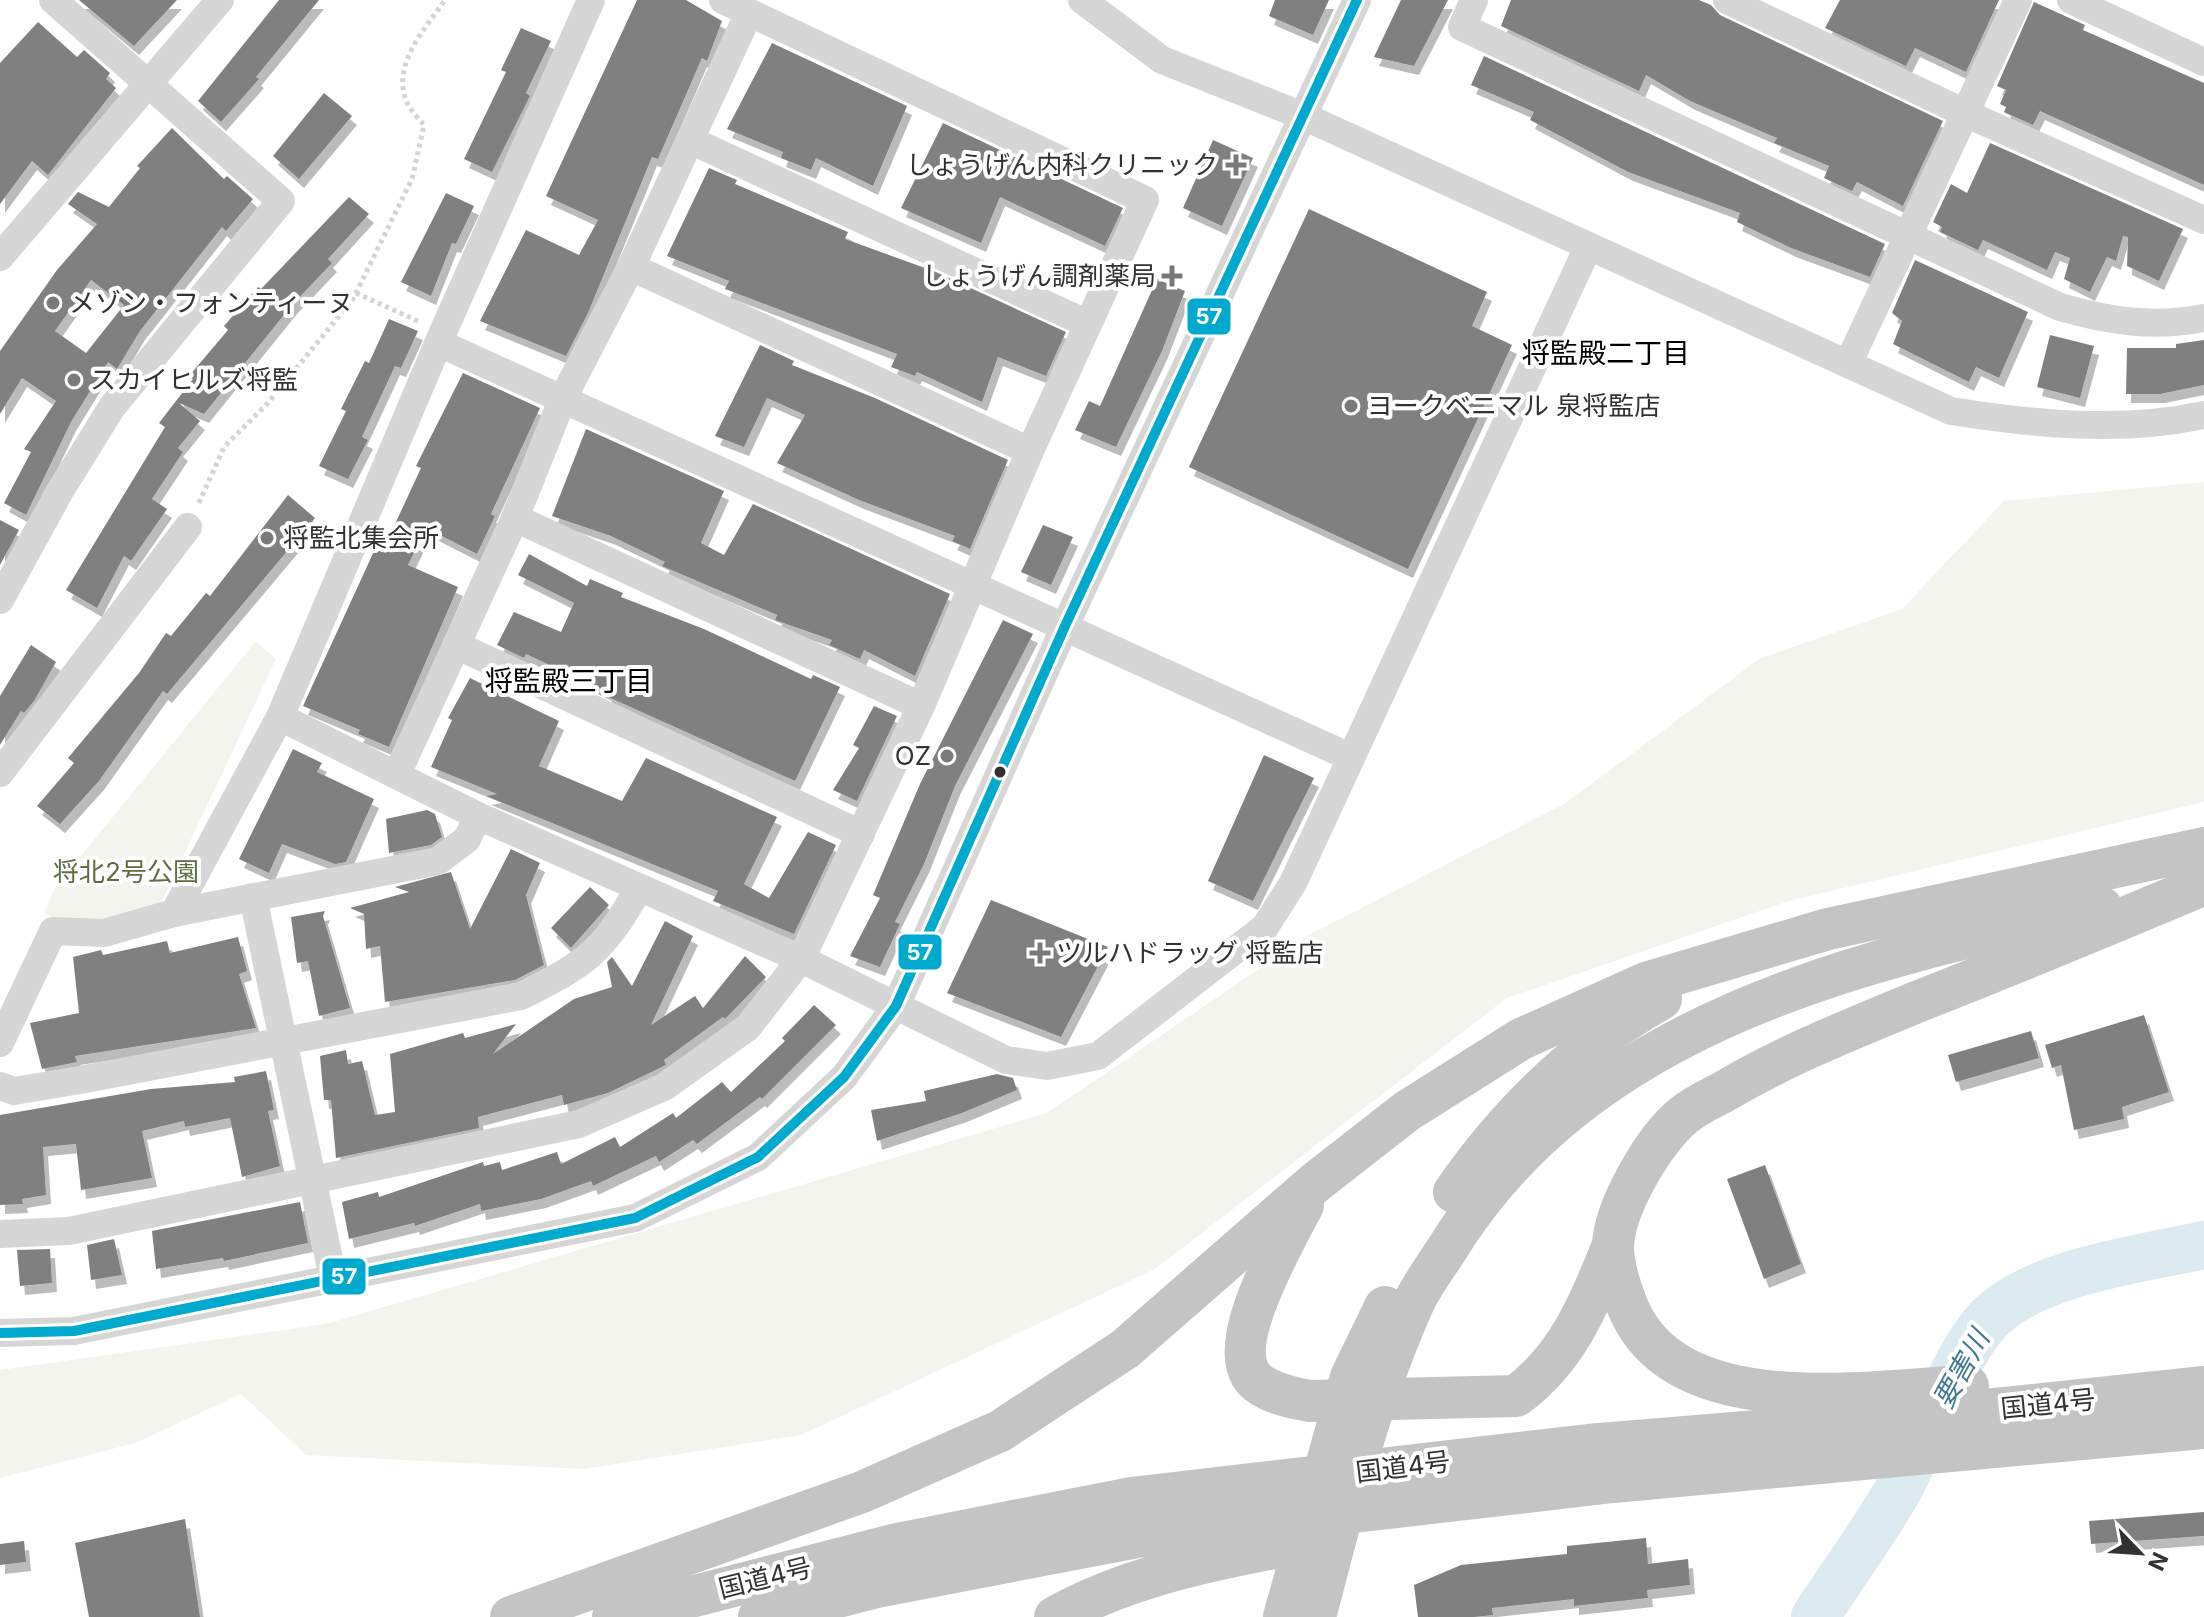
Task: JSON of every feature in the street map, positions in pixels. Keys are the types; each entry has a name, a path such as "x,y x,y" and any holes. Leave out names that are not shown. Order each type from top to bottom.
{"highway":[{"path":"511,1617 862,1492 1000,1431 1125,1349 1316,1182 1407,1111 1521,1039 1646,983 1828,929 2202,874"},
{"path":"1316,1182 1263,1282 1247,1336 1246,1361 1256,1381 1285,1397 1310,1401 1516,1396 1540,1378 1560,1356 1588,1307 1613,1244 1630,1189 1654,1147 1684,1115 1755,1073 2202,874"},
{"path":"1368,1378 1463,1222 1497,1178 1542,1132 1596,1087 1720,1017 1842,972 2202,874"},
{"path":"1303,1605 1395,1286 1441,1210 1516,1111 1578,1054 1646,1008 1703,976 1828,929"},
{"path":"1613,1244 1619,1284 1634,1323 1661,1352 1699,1377 1743,1388 1908,1403 2204,1387"},
{"name":"国道4号","path":"613,1617 897,1544 1131,1498 1588,1445 1908,1403"},
{"name":"国道4号","path":"759,1617 881,1586 1137,1537 1613,1482 2204,1428"},
{"path":"1055,1617 1119,1588 1208,1561 1613,1482"}],"street":[{"path":"0,599 60,491 112,407 281,201 53,0"},
{"path":"0,257 220,0"},
{"path":"174,913 280,717 441,338 591,0"},
{"path":"0,1234 69,1231 579,1124 664,1087 748,1027 801,959 921,706 1030,451 1145,200 723,0"},
{"path":"1082,0 1162,60 1303,116 1951,411 2025,423 2098,424 2204,415"},
{"path":"0,1333 74,1331 635,1218 758,1157 844,1077 896,1006 1065,626 1357,0"},
{"path":"1474,0 1462,27 2060,307 2111,321 2172,324 2204,318"},
{"path":"1727,0 1967,114 2204,220"},
{"path":"1848,364 2018,0"},
{"path":"2071,0 2204,62"},
{"path":"397,774 515,518 563,398 631,267 749,13"},
{"path":"690,140 1088,324"},
{"path":"280,717 478,816 801,959 1006,1060 1047,1066 1098,1056 1265,927 1293,883 1588,247"},
{"path":"631,267 1030,451"},
{"path":"441,338 563,398 1350,757"},
{"path":"515,518 921,706"},
{"path":"0,773 188,527"},
{"path":"456,645 861,834"},
{"path":"0,1043 53,931 104,933 174,913 438,861 467,839 478,816"},
{"path":"0,1086 14,1091 67,1082 521,996 577,968 613,934 639,888"},
{"path":"253,897 333,1278"}],"path":[{"path":"188,527 224,447 278,393 356,293 412,179 424,125 406,102 402,77 410,51 445,0"},
{"path":"356,293 441,338"}],"green space":[{"path":"2204,482 2204,802 1789,901 1507,998 1155,1269 801,1435 584,1469 306,1455 241,1394 135,1443 0,1478 0,1370 326,1324 1047,1113 1309,935 1566,803 1759,659 1902,609 2004,501"},
{"name":"将北2号公園","path":"256,641 276,659 161,903 102,921 73,922 44,913 55,888"}],"building":[{"path":"79,0 177,0 134,46"},
{"path":"279,0 319,0 256,77 259,79 221,122 198,101"},
{"path":"637,0 686,0 722,21 707,61 702,58 658,159 652,157 588,313 566,356 480,321 526,230 579,255 598,220 546,196"},
{"path":"1275,0 1329,0 1313,35 1269,16"},
{"path":"1401,0 1448,0 1414,66 1374,57"},
{"path":"1511,0 1699,0 1711,5 1720,15 1943,121 1903,206 1857,182 1852,191 1824,178 1829,166 1774,143 1777,138 1690,101 1646,75 1639,91 1501,26"},
{"path":"1840,0 1999,0 1966,72 1915,48 1906,66 1825,28"},
{"path":"2034,2 2085,25 2083,30 2204,83 2204,185 2040,111 2033,125 2004,112 2006,107 2000,104 2006,90 1997,86"},
{"path":"38,22 77,57 84,50 110,73 106,79 116,88 48,175 32,161 0,204 0,63"},
{"path":"521,28 551,41 526,93 530,96 492,172 464,159 506,72 501,70"},
{"path":"772,43 907,106 873,186 816,158 811,170 781,158 783,152 727,129"},
{"path":"1484,56 1885,244 1870,277 1791,248 1737,222 1740,213 1628,172 1530,120 1534,112 1471,85"},
{"path":"324,93 352,116 299,179 273,156"},
{"path":"943,123 1123,208 1105,246 1000,197 981,243 901,208"},
{"path":"172,128 224,179 227,176 253,199 226,231 222,227 140,331 117,369 108,362 71,422 26,515 4,503 31,452 24,449 56,401 22,378 0,414 0,351 57,270 97,224 68,204 78,192 109,207 140,168 137,166","holes":["91,280 124,305 86,353 55,331"]},
{"path":"1213,140 1253,158 1222,226 1183,208"},
{"path":"1990,143 2183,229 2159,281 2127,266 2128,237 2123,236 2116,261 2107,257 2090,292 2064,279 2070,258 2055,252 2047,270 1983,240 1978,250 1940,232 1942,227 1933,222 1951,184 1967,193"},
{"path":"709,168 737,180 735,184 848,232 845,239 936,272 1066,332 1046,376 998,357 982,402 917,372 915,376 891,367 897,354 725,289 729,281 667,256"},
{"path":"446,193 474,206 456,244 452,243 431,296 401,282"},
{"path":"349,197 369,214 328,259 332,263 292,305 204,414 179,403 200,421 178,448 183,452 152,499 167,509 131,561 124,556 97,608 66,590 165,427 159,423 193,379 189,376 228,330 224,326 258,287 261,289"},
{"name":"ヨークベニマル 泉将監店","path":"1309,209 1487,292 1472,326 1512,345 1408,569 1189,467"},
{"path":"1915,260 2028,312 1999,378 1976,367 1969,382 1893,344 1902,321 1892,313"},
{"path":"1157,279 1185,291 1162,351 1116,447 1075,430 1089,401 1100,406"},
{"path":"389,319 418,331 401,368 395,366 362,437 368,440 348,479 319,466 346,411 341,409 365,361 369,363"},
{"path":"2050,335 2094,346 2080,398 2037,387"},
{"path":"2204,340 2204,385 2160,394 2126,394 2127,348 2176,348 2176,344"},
{"path":"760,345 794,361 792,365 875,398 1008,460 970,549 952,541 955,536 859,500 777,463 805,415 767,398 744,447 715,436"},
{"path":"463,373 540,408 491,514 495,516 477,554 426,528 408,565 458,587 389,747 358,734 360,730 303,706 375,549 382,552 421,468 416,466"},
{"path":"586,429 724,491 701,543 724,555 753,504 950,594 915,676 864,650 860,659 829,645 832,640 775,620 777,615 662,566 665,562 611,536 552,516"},
{"path":"288,495 315,518 167,694 163,691 99,781 60,824 37,806 74,763 68,758 139,673 166,633 171,636 206,593 210,596"},
{"path":"0,520 19,530 0,565"},
{"path":"1043,525 1073,537 1051,585 1021,572"},
{"path":"529,554 587,586 590,579 623,593 621,597 704,629 811,679 813,675 840,687 795,781 606,696 607,692 526,654 524,658 497,645 514,612 561,632 574,603 518,575"},
{"path":"1003,620 1033,634 955,786 924,864 895,922 900,924 880,967 850,956 880,898 873,895 920,784"},
{"path":"31,645 56,662 34,701 24,713 21,711 0,745 0,696"},
{"path":"470,678 559,721 539,766 622,801 646,758 777,817 744,884 769,898 808,832 836,845 794,934 713,901 718,891 486,796 497,794 431,767 452,720 448,718"},
{"path":"874,706 897,716 857,801 833,790 859,748 853,745"},
{"path":"293,749 322,763 317,772 374,799 346,862 335,864 282,844 269,873 239,859"},
{"path":"1264,755 1314,778 1253,901 1208,881"},
{"path":"427,810 435,814 442,837 431,845 389,853 386,819"},
{"path":"511,849 540,863 526,895 544,965 515,980 385,1002 380,946 366,949 364,914 350,908 409,892 395,887 451,872 470,929"},
{"path":"590,887 609,905 571,948 551,928"},
{"path":"991,900 1108,947 1061,1037 947,993"},
{"path":"325,911 323,916 350,1008 319,1016 308,961 297,963 291,917"},
{"path":"665,921 693,936 651,1025 695,996 703,1008 745,956 766,977 725,1019 723,1017 664,1060 666,1065 608,1093 564,1105 562,1095 478,1117 479,1128 336,1158 331,1100 324,1100 320,1056 346,1050 348,1064 362,1061 375,1115 395,1112 390,1054 463,1033 465,1038 516,1024 493,1054 574,999 612,987 607,962 612,957 632,986"},
{"path":"238,937 247,971 239,974 256,1028 75,1056 77,1062 42,1069 30,1023 79,1013 73,957 101,950 103,955 167,941 170,953"},
{"path":"814,1005 836,1025 762,1099 760,1097 697,1144 693,1140 659,1162 656,1156 593,1186 591,1181 541,1199 481,1211 480,1204 415,1226 414,1223 349,1239 342,1202 378,1192 379,1197 483,1162 484,1166 500,1162 502,1170 557,1152 561,1164 615,1137 620,1147 673,1113 676,1118 722,1082 731,1092 785,1041 782,1038"},
{"path":"2144,1015 2169,1092 2122,1107 2124,1119 2074,1130 2061,1065 2052,1068 2045,1045"},
{"path":"2031,1031 2039,1058 1956,1082 1948,1055"},
{"path":"266,1071 274,1110 268,1111 280,1166 242,1177 230,1118 185,1127 184,1121 142,1131 152,1178 81,1190 76,1144 43,1147 46,1195 22,1199 23,1204 0,1205 0,1115 151,1089 235,1082 234,1077"},
{"path":"997,1074 1013,1078 1017,1090 962,1113 877,1141 871,1110 926,1101 924,1091"},
{"path":"1765,1165 1801,1264 1764,1279 1727,1179"},
{"path":"300,1202 308,1243 224,1261 223,1258 156,1269 152,1231"},
{"path":"114,1239 122,1275 91,1280 87,1245"},
{"path":"50,1249 52,1283 20,1286 17,1250"},
{"path":"2204,1512 2204,1536 2091,1544 2089,1521"},
{"path":"185,1519 200,1617 89,1617 75,1543"},
{"path":"1646,1538 1648,1564 1688,1559 1690,1585 1647,1590 1648,1598 1574,1606 1574,1599 1492,1608 1493,1615 1418,1617 1414,1585 1461,1565 1567,1554 1567,1546"},
{"path":"24,1541 26,1562 0,1565 0,1544"}],"waterway":[{"name":"要害川","path":"1815,1617 1888,1506 1966,1350 1993,1315 2037,1287 2064,1277 2204,1245"}],"transit line":[{"name":"57","path":"0,1333 74,1331 635,1218 758,1157 844,1077 896,1006 1065,626 1357,0"}],"place":[{"name":"しょうげん内科クリニック","path":"1236,165"},
{"name":"しょうげん調剤薬局","path":"1172,276"},
{"name":"メゾン・フォンティーヌ","path":"53,303"},
{"name":"スカイヒルズ将監","path":"74,380"},
{"name":"ヨークベニマル 泉将監店","path":"1351,406"},
{"name":"将監北集会所","path":"267,538"},
{"name":"OZ","path":"947,756"},
{"name":"ツルハドラッグ 将監店","path":"1040,953"}],"district":[{"name":"将監殿二丁目","path":"1606,353"},
{"name":"将監殿三丁目","path":"569,681"}]}
